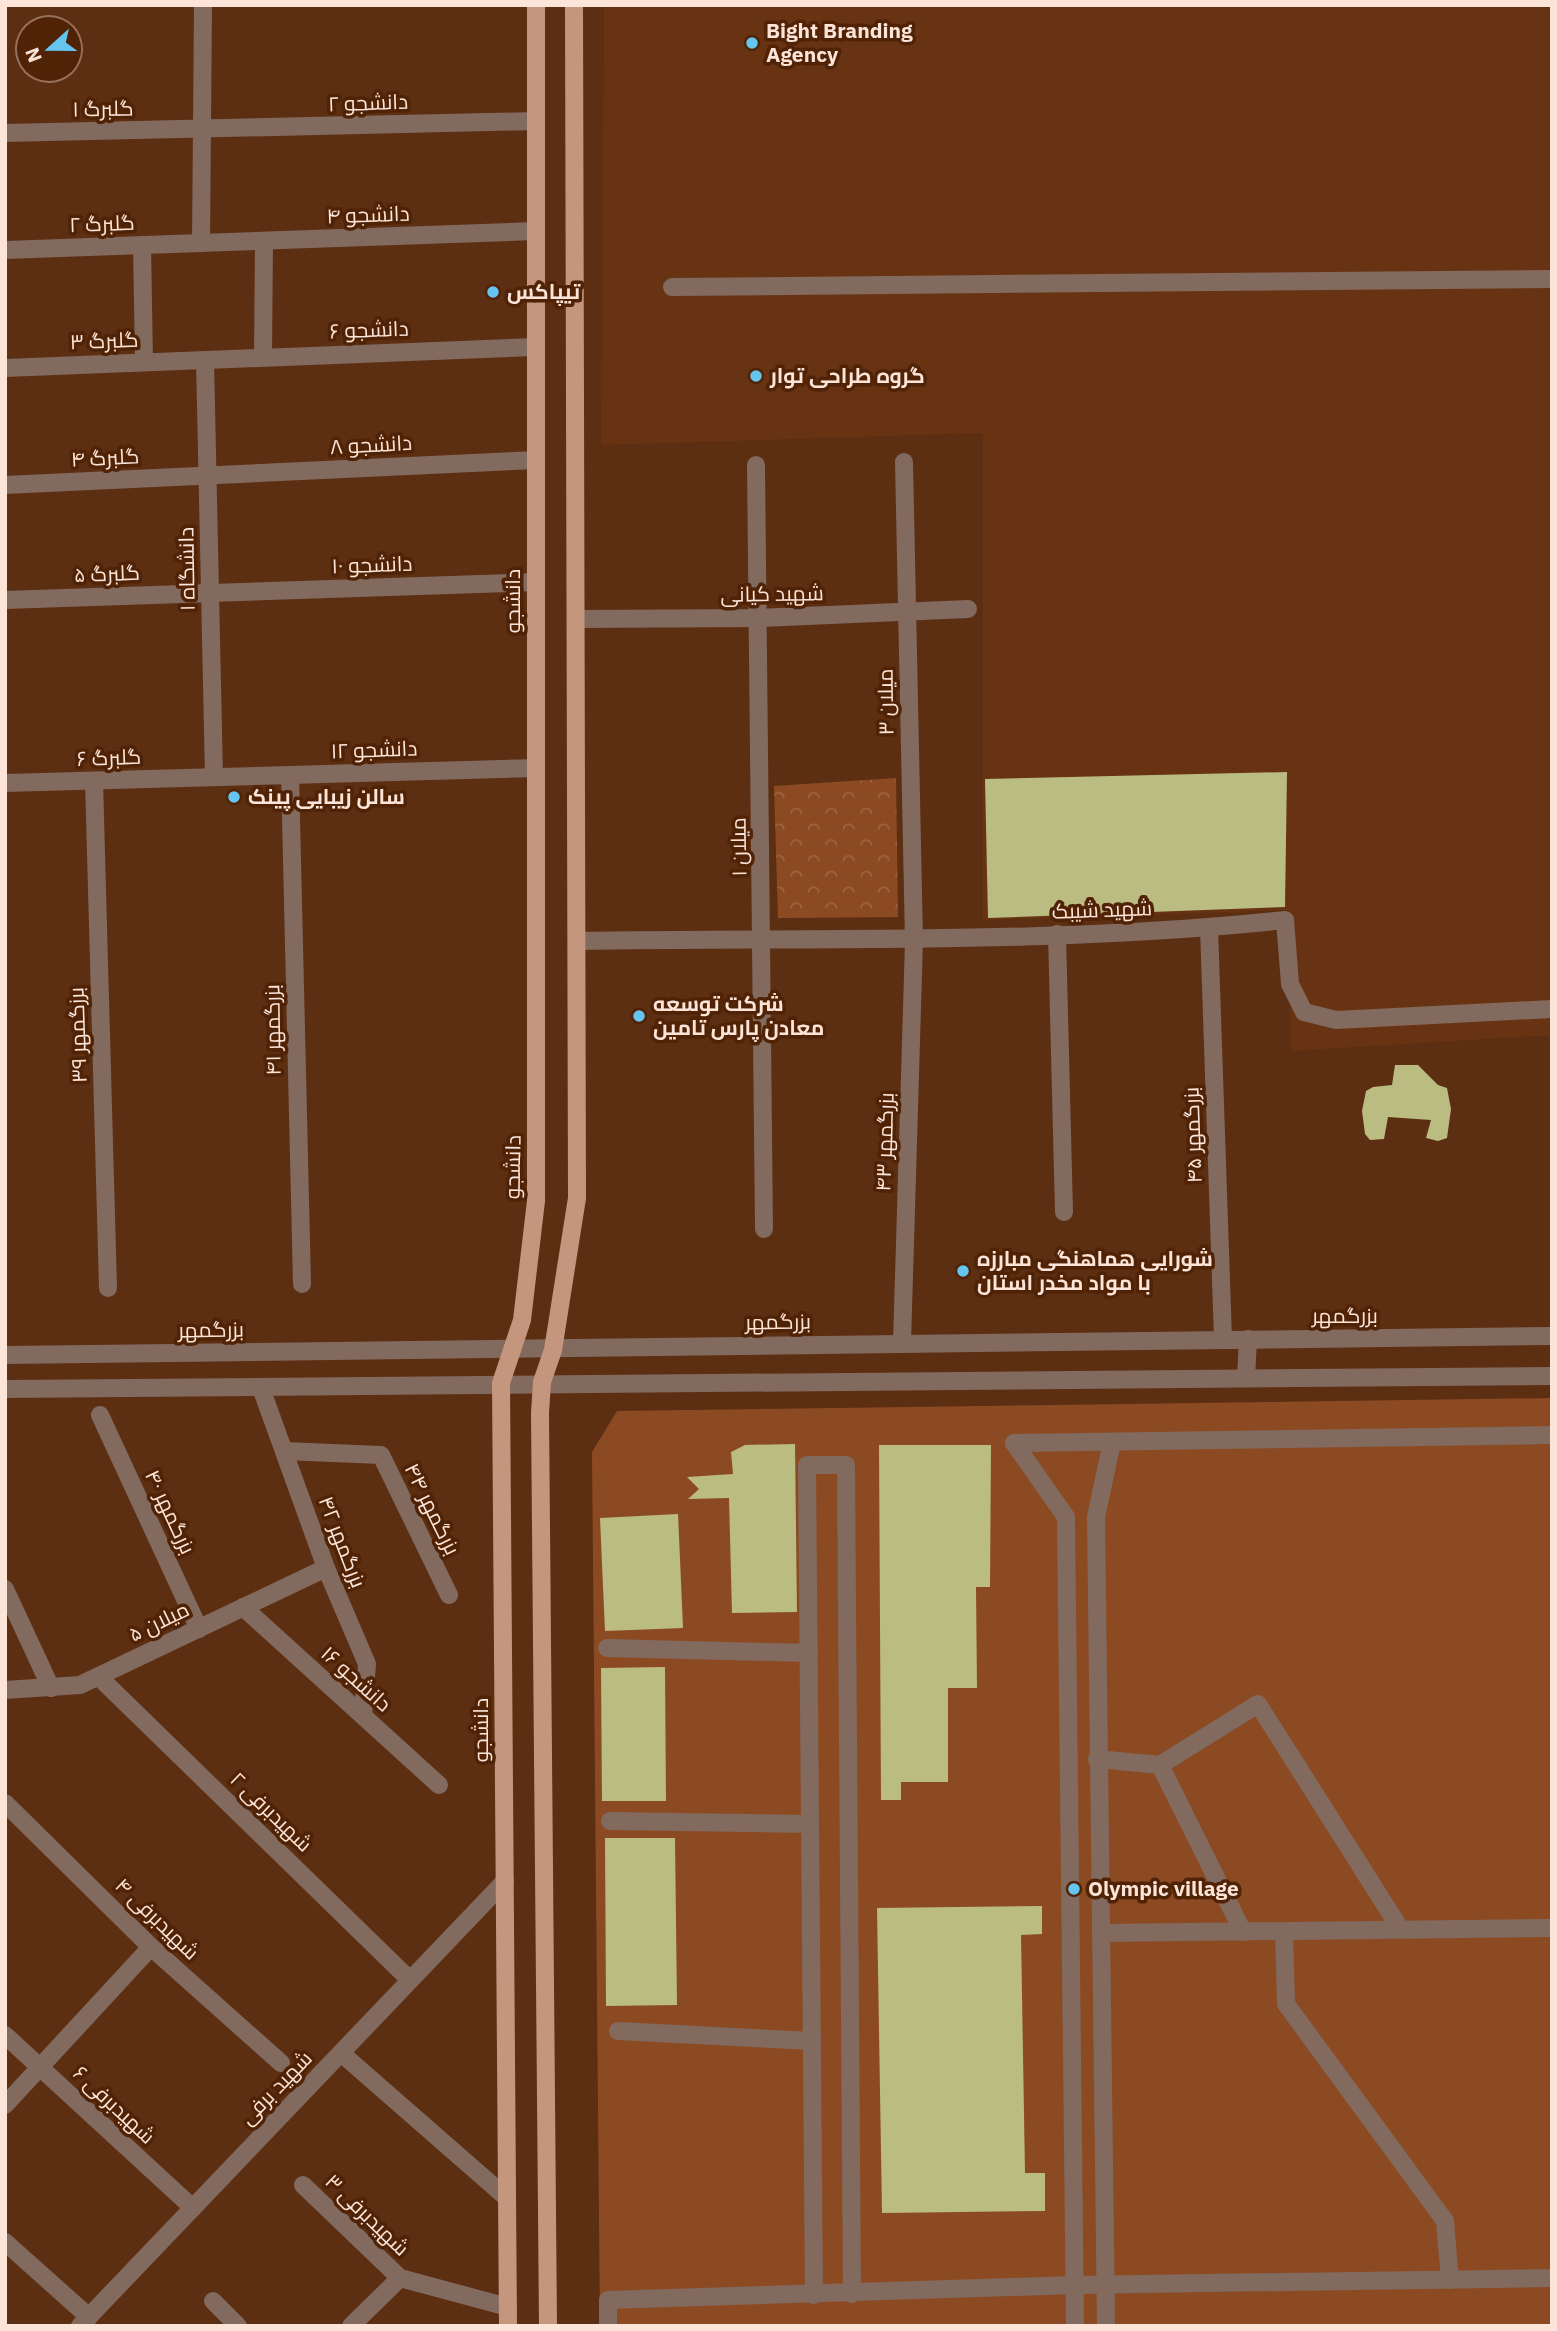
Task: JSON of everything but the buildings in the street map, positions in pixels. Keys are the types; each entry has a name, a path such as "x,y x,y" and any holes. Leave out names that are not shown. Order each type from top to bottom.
{"main road":[{"name":"دانشجو","path":"508,2326 500,1383 522,1320 536,1201 536,5"},
{"path":"548,2326 542,1382 553,1350 577,1198 574,5"}],"street":[{"path":"201,243 203,5"},
{"name":"دانشجو ۲","path":"202,131 536,121"},
{"name":"گلبرگ ۱","path":"5,133 202,131"},
{"name":"دانشجو ۴","path":"201,243 536,231"},
{"path":"262,358 264,241"},
{"name":"گلبرگ ۲","path":"5,250 201,243"},
{"path":"142,245 144,362"},
{"path":"673,287 1552,279"},
{"name":"دانشجو ۶","path":"205,360 536,347"},
{"name":"گلبرگ ۳","path":"5,368 205,360"},
{"name":"دانشگاه ۱","path":"205,360 214,777"},
{"name":"دانشجو ۸","path":"207,476 536,460"},
{"name":"میلان ۳","path":"904,462 914,941"},
{"name":"میلان ۱","path":"756,465 764,1229"},
{"name":"گلبرگ ۴","path":"5,485 207,476"},
{"name":"دانشجو ۱۰","path":"210,593 536,582"},
{"name":"گلبرگ ۵","path":"5,600 210,593"},
{"name":"شهید کیانی","path":"576,619 759,618 907,614 968,609"},
{"name":"دانشجو ۱۲","path":"214,777 536,768"},
{"name":"بزرگمهر ۴۱","path":"290,775 302,1284"},
{"name":"گلبرگ ۶","path":"5,783 214,777"},
{"name":"برزگمهر ۳۹","path":"94,781 108,1289"},
{"name":"شهید شیبک","path":"577,941 763,938 914,941 1209,928 1285,920 1290,984 1304,1012 1336,1020 1552,1009"},
{"name":"بزرگمهر ۴۵","path":"1209,928 1223,1339"},
{"path":"1057,934 1063,1212"},
{"name":"بزرگمهر ۴۳","path":"902,1343 914,941"},
{"name":"بزرگمهر","path":"5,1355 1552,1336"},
{"path":"1247,1378 1248,1339"},
{"path":"5,1389 261,1388 542,1382 1552,1376"},
{"name":"بزرگمهر ۴۲","path":"261,1388 326,1568 367,1664 362,1715"},
{"name":"بزرگمهر ۴۰","path":"100,1415 198,1629"},
{"path":"1075,2326 1066,1517 1014,1443 1552,1435"},
{"path":"1106,2326 1096,1517 1112,1442"},
{"name":"بزرگمهر ۴۴","path":"284,1451 380,1455 449,1595"},
{"path":"814,2295 807,1465 846,1465 852,2294"},
{"name":"میلان ۵","path":"5,1690 80,1685 326,1568"},
{"path":"5,1589 51,1688"},
{"name":"دانشجو ۱۶","path":"243,1607 439,1785"},
{"path":"607,1648 809,1653"},
{"name":"شهیدبرفی ۲","path":"99,1677 410,1980"},
{"path":"1097,1759 1160,1765 1258,1704 1401,1930"},
{"path":"1160,1765 1244,1932"},
{"name":"شهیدبرفی ۴","path":"5,1803 151,1947 281,2063"},
{"path":"610,1821 810,1824"},
{"name":"شهید برفی","path":"84,2321 505,1881"},
{"path":"1101,1933 1552,1928"},
{"path":"1284,1932 1286,2004 1446,2221 1450,2280"},
{"path":"5,2105 151,1947"},
{"path":"618,2031 812,2041"},
{"name":"شهیدبرفی ۶","path":"5,2035 193,2208"},
{"path":"341,2053 507,2198"},
{"name":"شهیدبرفی ۳","path":"303,2185 400,2278"},
{"path":"5,2242 84,2321"},
{"path":"351,2326 400,2278 508,2307"},
{"path":"608,2326 608,2300 1074,2285 1552,2278"},
{"path":"213,2301 238,2326"}],"shaded area":[{"path":"604,5 1552,5 1552,1035 1291,1051 1288,910 983,920 983,433 601,445"}],"green space":[{"path":"896,778 898,917 778,918 774,786"},
{"name":"Olympic village","path":"1552,1398 1552,2326 600,2326 592,1452 617,1411"}],"place":[{"name":"Bight Branding Agency","path":"752,43"},
{"name":"تیپاکس","path":"493,292"},
{"name":"گروه طراحی توار","path":"756,376"},
{"name":"سالن زیبایی پینک","path":"234,797"},
{"name":"شرکت توسعه معادن پارس تامین","path":"639,1016"},
{"name":"شورایی هماهنگی مبارزه با مواد مخدر استان","path":"963,1271"},
{"name":"Olympic village","path":"1074,1889"}]}
